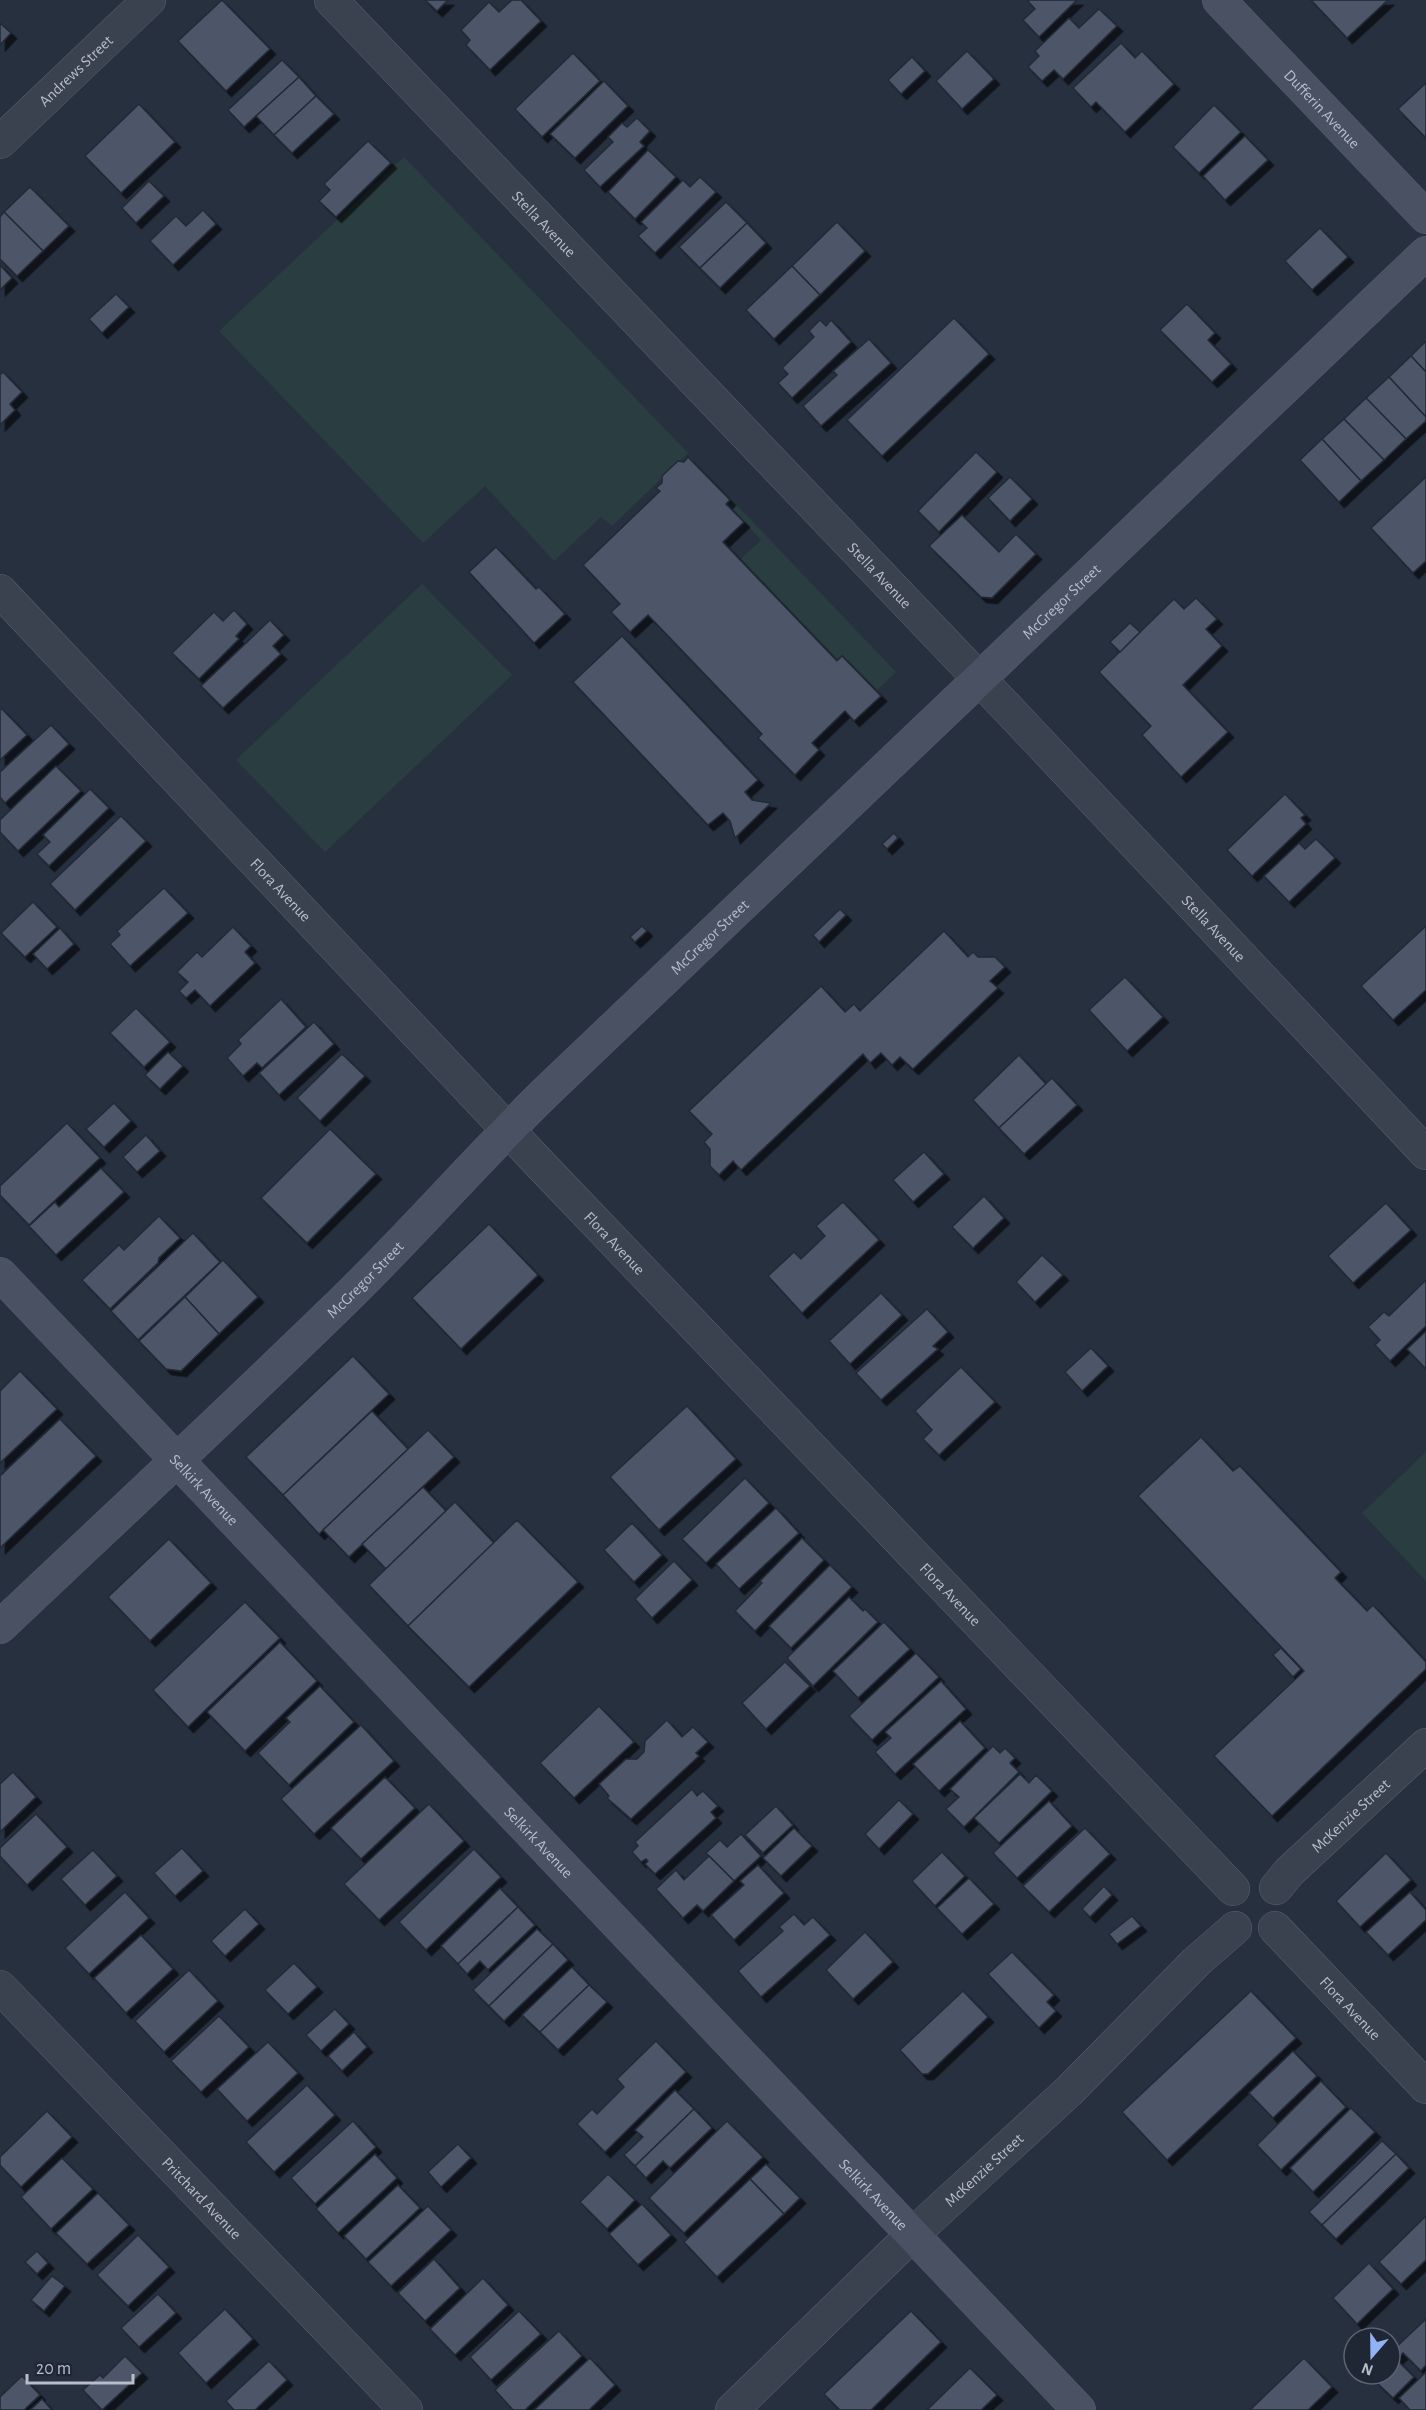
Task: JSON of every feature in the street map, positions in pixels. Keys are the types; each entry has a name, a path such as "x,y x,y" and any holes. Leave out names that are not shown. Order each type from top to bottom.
{"main road":[{"name":"Dufferin Avenue","path":"1219,0 1426,217"},
{"name":"McGregor Street","path":"0,1627 336,1309 436,1207 508,1129 1426,253"},
{"name":"Selkirk Avenue","path":"0,1274 1079,2410"}],"street":[{"name":"Andrews Street","path":"0,142 149,0"},
{"name":"Stella Avenue","path":"331,0 980,680 1426,1153"},
{"name":"Flora Avenue","path":"0,591 508,1129 1233,1889"},
{"name":"McKenzie Street","path":"1276,1888 1289,1872 1426,1745"},
{"path":"1252,1879 1262,1880 1276,1888 1283,1907 1282,1915 1275,1928 1266,1934 1256,1936 1235,1928 1229,1920 1227,1910 1228,1898 1233,1889 1242,1882 1252,1879"},
{"name":"McKenzie Street","path":"732,2410 912,2235 1069,2091 1196,1962 1235,1928"},
{"name":"Flora Avenue","path":"1275,1928 1426,2086"},
{"name":"Pritchard Avenue","path":"0,1988 406,2410"}],"green space":[{"path":"404,157 688,453 612,526 601,517 554,561 485,486 423,543 219,331"},
{"path":"732,500 896,672 877,690 842,654 837,659 741,559 761,540 728,504"},
{"path":"422,584 512,675 325,852 236,760"},
{"path":"1426,1452 1426,1581 1362,1513"}],"building":[{"path":"222,0 270,49 226,91 178,41"},
{"path":"425,0 448,0 437,11"},
{"path":"512,0 521,0 541,21 490,70 466,45 470,40 461,30 489,2 499,12"},
{"path":"1027,0 1077,0 1039,37 1023,20 1035,9"},
{"path":"1311,0 1388,0 1347,38"},
{"path":"1099,9 1117,26 1063,79 1054,70 1042,81 1028,67 1039,56 1035,51 1069,18 1079,28"},
{"path":"0,23 11,33 0,45"},
{"path":"1121,43 1135,58 1142,51 1174,84 1125,132 1096,102 1091,107 1073,88"},
{"path":"967,51 994,79 962,109 936,81"},
{"path":"573,53 600,81 542,137 515,109"},
{"path":"912,57 925,71 901,94 888,80"},
{"path":"282,60 299,77 244,127 228,110"},
{"path":"299,77 316,96 274,135 256,116"},
{"path":"604,81 628,106 575,158 550,134"},
{"path":"1426,83 1426,138 1398,109"},
{"path":"316,96 334,114 292,153 274,135"},
{"path":"139,104 175,142 121,193 85,156"},
{"path":"1214,105 1241,132 1199,173 1173,147"},
{"path":"637,118 650,131 640,142 644,146 600,187 584,170 613,142 608,137 622,123 627,127"},
{"path":"1245,136 1268,160 1225,200 1203,176"},
{"path":"368,141 391,163 336,217 319,201 330,190 324,184"},
{"path":"648,150 676,177 635,219 608,192"},
{"path":"700,177 716,192 655,253 638,236 647,228 641,222 683,180 690,187"},
{"path":"149,181 164,196 136,223 122,208"},
{"path":"30,187 69,226 43,251 4,212"},
{"path":"726,202 747,223 700,268 679,247"},
{"path":"203,210 216,224 173,265 150,241 176,216 186,226"},
{"path":"4,212 43,251 17,276 0,259 0,217"},
{"path":"837,222 865,251 820,295 792,266"},
{"path":"747,223 766,243 720,288 700,268"},
{"path":"1320,228 1348,257 1312,290 1285,261"},
{"path":"0,265 12,278 0,290"},
{"path":"792,266 820,295 774,339 746,310"},
{"path":"116,294 129,307 102,333 89,319"},
{"path":"1187,304 1215,333 1208,340 1231,364 1212,382 1160,330"},
{"path":"954,318 989,354 882,456 847,420"},
{"path":"820,320 826,326 831,320 851,342 792,398 778,383 788,374 782,368 814,337 809,331"},
{"path":"869,339 891,363 821,426 803,406 837,375 833,371"},
{"path":"1426,341 1426,372 1411,356"},
{"path":"1411,356 1426,372 1426,417 1389,377"},
{"path":"3,372 22,392 10,404 15,410 0,425 0,375"},
{"path":"1389,377 1426,417 1426,421 1406,439 1366,398"},
{"path":"1366,398 1406,439 1384,460 1344,419"},
{"path":"1344,419 1384,460 1361,481 1322,439"},
{"path":"1322,439 1361,481 1339,502 1300,460"},
{"path":"976,452 997,472 939,532 918,511"},
{"path":"688,457 730,500 726,504 744,522 723,542 837,661 842,656 881,696 854,721 845,711 812,743 819,750 795,775 758,738 762,734 648,615 630,632 611,612 620,604 583,565 660,491 656,488 662,483 662,476 678,461 684,462"},
{"path":"1010,477 1032,499 1010,521 988,498"},
{"path":"1426,477 1426,561 1413,573 1371,528"},
{"path":"962,515 999,552 1016,534 1036,554 992,598 981,597 929,546"},
{"path":"496,547 536,589 539,587 565,614 534,643 469,572"},
{"path":"1196,598 1217,619 1206,629 1222,646 1183,685 1228,732 1181,777 1142,735 1151,726 1099,672 1174,599 1184,609"},
{"path":"234,610 247,624 236,636 239,639 199,679 172,653 214,612 223,621"},
{"path":"270,620 284,635 273,646 281,654 223,708 201,686"},
{"path":"1130,623 1140,632 1120,652 1110,642"},
{"path":"622,636 758,780 745,792 752,800 771,803 735,838 730,821 723,813 708,825 573,682"},
{"path":"2,709 27,735 0,760 0,710"},
{"path":"51,725 69,744 5,803 0,797 0,772"},
{"path":"56,766 81,791 18,851 0,832 0,820"},
{"path":"90,789 109,808 49,866 37,854 50,842 43,835"},
{"path":"1285,794 1305,815 1301,818 1306,824 1252,876 1227,850"},
{"path":"121,816 146,841 75,910 50,884"},
{"path":"894,833 898,838 887,849 882,844"},
{"path":"1316,839 1335,858 1289,902 1264,876 1299,843 1305,849"},
{"path":"164,888 188,913 130,966 110,944 120,935 117,931"},
{"path":"33,902 57,927 25,957 1,933"},
{"path":"840,909 846,915 819,942 813,935"},
{"path":"642,926 647,931 635,942 630,937"},
{"path":"1426,926 1426,990 1393,1020 1361,986"},
{"path":"233,927 251,946 245,952 255,963 210,1006 195,990 186,998 179,991 188,982 177,972 197,952 202,957"},
{"path":"60,928 74,944 47,969 33,954"},
{"path":"944,931 968,957 973,952 978,957 995,957 1005,967 990,981 998,988 913,1069 900,1057 892,1065 881,1053 870,1063 863,1054 741,1170 733,1161 719,1175 710,1166 710,1149 704,1142 712,1134 689,1111 821,986 845,1012 854,1004 860,1011"},
{"path":"1125,977 1163,1017 1127,1051 1089,1010"},
{"path":"281,999 306,1027 262,1068 257,1063 243,1076 227,1058 241,1044 238,1040"},
{"path":"136,1008 170,1042 144,1067 110,1033"},
{"path":"314,1022 334,1044 279,1095 259,1073"},
{"path":"168,1052 183,1066 160,1089 145,1075"},
{"path":"342,1054 365,1076 320,1121 297,1098"},
{"path":"1019,1055 1046,1084 999,1128 973,1100"},
{"path":"1052,1078 1077,1105 1024,1154 999,1128"},
{"path":"114,1103 131,1121 104,1147 86,1129"},
{"path":"67,1123 100,1158 29,1225 0,1195 0,1186"},
{"path":"330,1129 376,1174 307,1243 261,1198"},
{"path":"146,1135 160,1151 137,1172 123,1157"},
{"path":"924,1152 944,1174 913,1202 893,1180"},
{"path":"101,1168 124,1192 56,1255 29,1226 55,1202 59,1207"},
{"path":"984,1196 1004,1218 973,1248 952,1227"},
{"path":"843,1202 879,1240 802,1313 768,1276 794,1252 801,1259 825,1236 816,1226"},
{"path":"1386,1203 1411,1230 1353,1283 1328,1256"},
{"path":"159,1216 180,1238 159,1258 158,1263 110,1309 82,1280 119,1245 124,1250"},
{"path":"489,1224 538,1275 461,1349 412,1298"},
{"path":"193,1233 220,1262 138,1340 111,1311"},
{"path":"1042,1255 1063,1275 1035,1302 1016,1282"},
{"path":"223,1260 258,1297 219,1334 185,1297"},
{"path":"1426,1280 1426,1326 1390,1361 1375,1345 1380,1340 1368,1327 1384,1312 1389,1316"},
{"path":"881,1293 902,1315 850,1364 829,1341"},
{"path":"185,1297 219,1334 181,1371 166,1369 139,1341"},
{"path":"927,1309 948,1332 933,1346 938,1349 881,1400 856,1373"},
{"path":"1426,1331 1426,1369 1407,1349"},
{"path":"1091,1348 1108,1366 1082,1391 1065,1372"},
{"path":"353,1356 389,1394 283,1495 246,1457"},
{"path":"961,1367 995,1402 939,1455 923,1439 932,1430 915,1411"},
{"path":"20,1371 57,1409 0,1463 0,1391"},
{"path":"687,1406 736,1459 659,1530 610,1477"},
{"path":"372,1411 408,1449 319,1534 283,1495"},
{"path":"60,1419 96,1456 0,1548 0,1476"},
{"path":"428,1430 454,1457 349,1557 323,1530"},
{"path":"1201,1437 1233,1471 1240,1466 1341,1572 1335,1578 1367,1611 1373,1605 1426,1662 1426,1669 1272,1816 1214,1756 1304,1671 1138,1496"},
{"path":"745,1478 769,1503 706,1563 682,1539"},
{"path":"423,1487 446,1511 386,1569 362,1544"},
{"path":"455,1502 494,1543 408,1626 369,1585"},
{"path":"776,1508 799,1533 739,1589 716,1564"},
{"path":"517,1520 578,1582 469,1687 408,1626"},
{"path":"632,1523 662,1555 634,1582 604,1550"},
{"path":"802,1538 824,1560 755,1631 735,1611 762,1583 760,1581"},
{"path":"169,1539 211,1583 150,1641 108,1597"},
{"path":"674,1561 692,1580 652,1618 635,1599"},
{"path":"830,1565 852,1587 791,1648 769,1626"},
{"path":"849,1597 878,1622 813,1686 787,1658"},
{"path":"245,1602 280,1638 188,1727 153,1690"},
{"path":"884,1622 910,1649 858,1698 833,1671"},
{"path":"280,1642 317,1681 245,1751 207,1712"},
{"path":"1281,1648 1301,1669 1293,1677 1273,1655"},
{"path":"916,1653 939,1677 872,1740 849,1716"},
{"path":"785,1662 810,1686 766,1729 742,1703"},
{"path":"941,1681 966,1709 895,1774 875,1752 891,1738 885,1732"},
{"path":"320,1686 354,1722 289,1785 258,1753 290,1722 286,1718"},
{"path":"599,1706 634,1742 574,1798 540,1763"},
{"path":"667,1720 682,1737 693,1727 708,1742 696,1753 699,1756 631,1819 607,1798 609,1796 599,1784 626,1759 637,1759 644,1752 645,1741"},
{"path":"960,1721 985,1748 939,1791 913,1764"},
{"path":"361,1725 394,1761 314,1834 281,1799"},
{"path":"993,1746 1000,1753 1005,1748 1015,1758 1010,1763 1019,1772 964,1827 946,1809 959,1797 950,1789"},
{"path":"13,1772 36,1797 0,1832 0,1784"},
{"path":"1020,1774 1029,1783 1036,1775 1052,1791 999,1843 974,1818"},
{"path":"385,1777 415,1808 361,1859 331,1828"},
{"path":"692,1789 697,1796 703,1791 718,1806 711,1812 716,1818 655,1874 645,1864 648,1861 646,1859 641,1862 632,1852 638,1846 635,1842"},
{"path":"899,1800 913,1814 879,1849 865,1834"},
{"path":"1049,1801 1072,1826 1017,1878 993,1853"},
{"path":"429,1804 464,1841 379,1920 344,1884"},
{"path":"776,1806 793,1825 763,1853 745,1835"},
{"path":"36,1814 67,1847 27,1885 0,1856 0,1848"},
{"path":"794,1828 812,1846 781,1876 763,1858"},
{"path":"1085,1828 1110,1854 1049,1912 1023,1886"},
{"path":"741,1834 761,1856 734,1881 706,1853 720,1840 727,1847"},
{"path":"182,1848 203,1871 175,1896 154,1873"},
{"path":"474,1849 501,1877 426,1950 399,1922"},
{"path":"93,1850 117,1876 85,1905 61,1879"},
{"path":"942,1852 965,1876 935,1906 912,1881"},
{"path":"1386,1853 1411,1880 1360,1927 1336,1901"},
{"path":"709,1856 734,1881 703,1911 697,1905 683,1918 656,1889 676,1870 684,1880"},
{"path":"758,1865 784,1893 734,1940 711,1915 744,1885 740,1881"},
{"path":"969,1878 994,1904 962,1934 937,1908"},
{"path":"1104,1886 1112,1895 1090,1917 1082,1909"},
{"path":"500,1888 518,1907 458,1964 441,1946"},
{"path":"125,1892 149,1918 89,1974 65,1948"},
{"path":"1410,1892 1426,1910 1426,1920 1388,1955 1366,1932"},
{"path":"518,1907 535,1925 488,1970 480,1961 467,1974 458,1964"},
{"path":"245,1909 259,1924 225,1956 211,1941"},
{"path":"794,1914 804,1925 813,1917 830,1935 761,1997 738,1971 783,1931 779,1927"},
{"path":"1132,1916 1141,1926 1117,1944 1109,1934"},
{"path":"537,1929 553,1944 489,2006 473,1990"},
{"path":"865,1932 893,1962 853,1999 826,1970"},
{"path":"141,1935 173,1969 126,2013 94,1978"},
{"path":"553,1944 568,1960 504,2021 489,2006"},
{"path":"1012,1952 1054,1995 1047,2002 1056,2011 1039,2028 988,1974"},
{"path":"294,1963 317,1987 288,2014 265,1990"},
{"path":"572,1967 589,1985 540,2032 522,2015"},
{"path":"189,1970 218,2001 164,2052 135,2021"},
{"path":"589,1985 607,2002 558,2050 540,2032"},
{"path":"963,1991 988,2017 928,2074 922,2074 900,2050"},
{"path":"1251,1991 1296,2038 1167,2160 1122,2112"},
{"path":"335,2009 349,2024 321,2051 306,2035"},
{"path":"219,2016 249,2047 201,2092 171,2061"},
{"path":"354,2032 367,2047 342,2071 328,2056"},
{"path":"656,2041 686,2072 605,2152 577,2124 592,2109 597,2114 624,2087 617,2079"},
{"path":"268,2042 298,2073 247,2121 217,2089"},
{"path":"1293,2051 1317,2076 1273,2118 1249,2093"},
{"path":"1321,2081 1346,2107 1281,2170 1257,2145"},
{"path":"307,2085 335,2115 274,2172 246,2142"},
{"path":"675,2090 694,2109 635,2166 624,2155 643,2137 635,2130"},
{"path":"1351,2108 1375,2132 1313,2192 1290,2168"},
{"path":"694,2109 712,2128 670,2168 663,2161 646,2178 635,2166"},
{"path":"47,2111 72,2137 21,2187 0,2165 0,2157"},
{"path":"353,2121 376,2147 315,2204 291,2178"},
{"path":"727,2121 763,2157 684,2233 649,2198"},
{"path":"1382,2141 1396,2154 1322,2225 1309,2212"},
{"path":"458,2144 471,2158 441,2187 428,2172"},
{"path":"375,2154 397,2178 338,2233 316,2209"},
{"path":"1396,2154 1409,2168 1336,2239 1322,2225"},
{"path":"62,2158 93,2189 51,2229 21,2197"},
{"path":"766,2164 800,2198 784,2214 750,2179"},
{"path":"608,2174 635,2200 607,2229 580,2202"},
{"path":"750,2179 784,2214 717,2277 684,2242"},
{"path":"398,2185 420,2208 366,2259 344,2236"},
{"path":"98,2193 129,2225 87,2264 56,2233"},
{"path":"642,2204 671,2235 638,2265 609,2234"},
{"path":"428,2206 451,2230 391,2286 368,2262"},
{"path":"1426,2216 1426,2260 1401,2284 1379,2262"},
{"path":"138,2235 169,2267 128,2306 97,2275"},
{"path":"37,2251 48,2263 37,2274 25,2262"},
{"path":"434,2259 460,2288 425,2321 398,2293"},
{"path":"1369,2263 1393,2289 1357,2324 1333,2298"},
{"path":"52,2276 65,2286 44,2311 31,2300"},
{"path":"483,2278 508,2305 455,2355 430,2329"},
{"path":"158,2294 176,2313 139,2347 121,2328"},
{"path":"225,2309 253,2339 206,2383 178,2353"},
{"path":"519,2311 541,2334 491,2380 470,2357"},
{"path":"911,2311 941,2342 871,2410 840,2410 824,2394"},
{"path":"1426,2319 1426,2365 1421,2371 1402,2354 1402,2342"},
{"path":"559,2331 582,2356 525,2410 513,2410 495,2390"},
{"path":"125,2356 142,2373 102,2410 83,2390 100,2375 103,2378"},
{"path":"590,2358 615,2385 589,2410 534,2410"},
{"path":"1304,2358 1332,2387 1308,2410 1250,2410"},
{"path":"269,2361 287,2380 255,2410 234,2410 226,2401"},
{"path":"1402,2365 1414,2377 1393,2398 1380,2386 1402,2386"},
{"path":"970,2368 997,2395 981,2410 927,2410"},
{"path":"1426,2372 1426,2410 1410,2410 1399,2398"},
{"path":"22,2376 40,2395 24,2410 0,2410 0,2397"},
{"path":"42,2399 52,2410 30,2410"}]}
